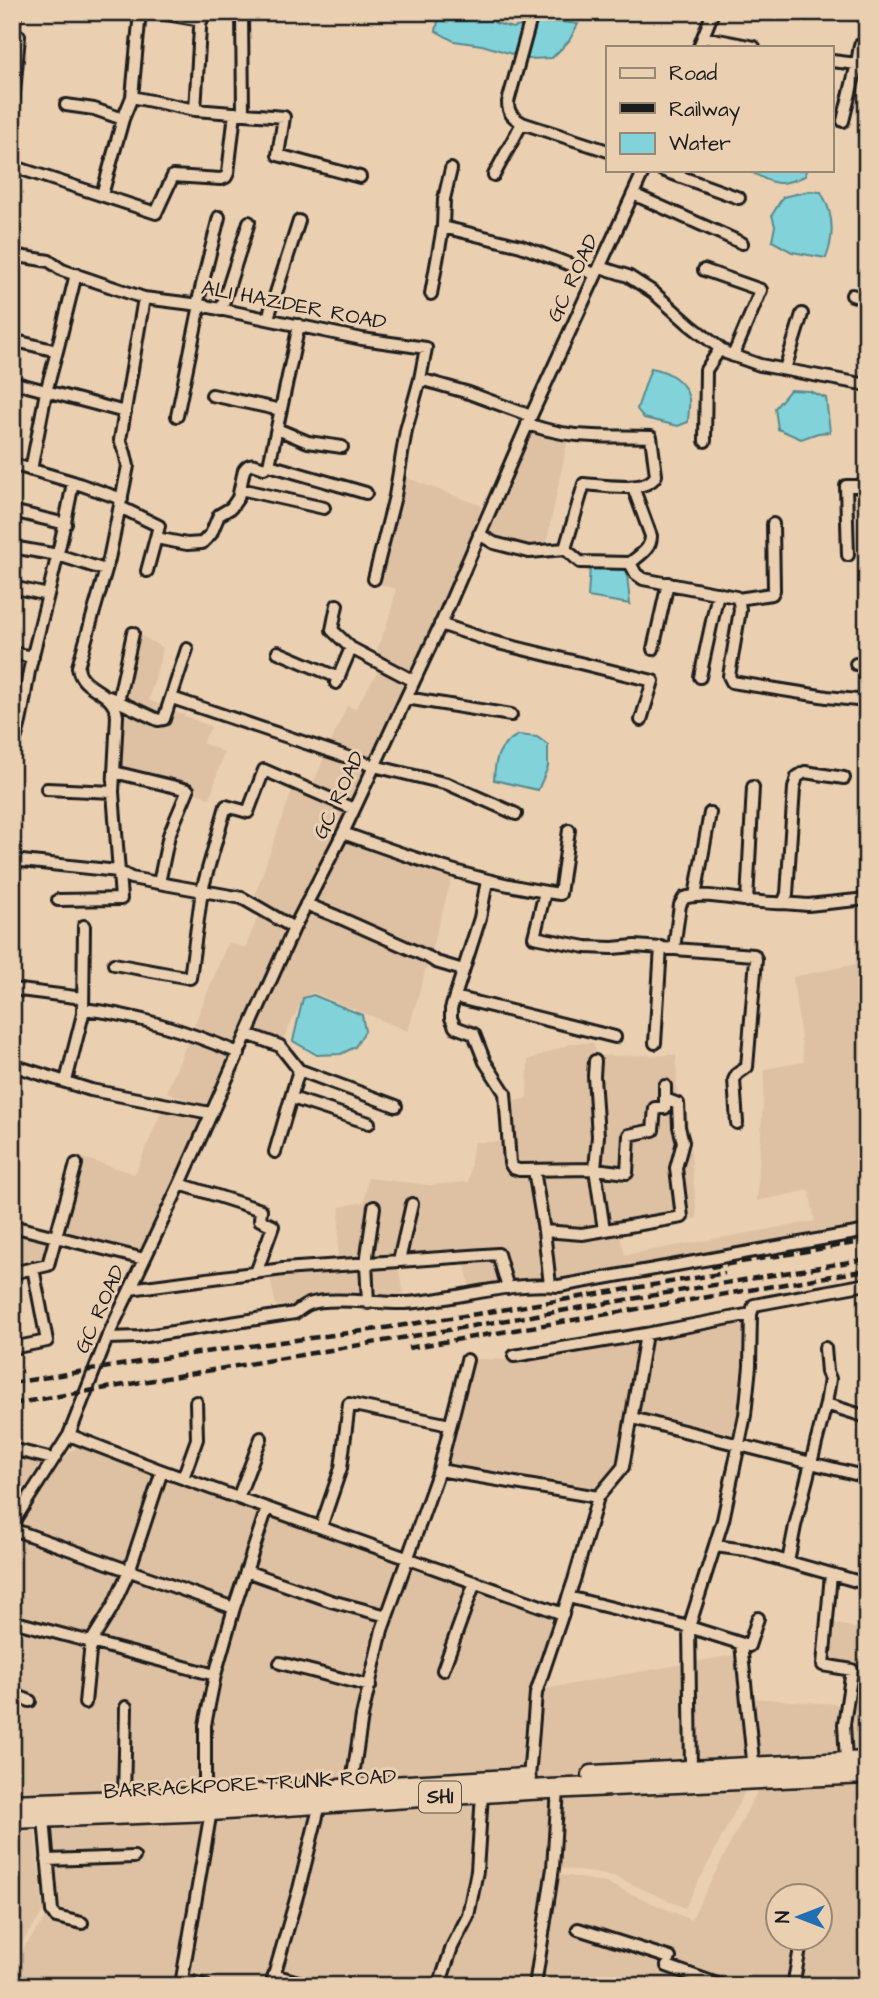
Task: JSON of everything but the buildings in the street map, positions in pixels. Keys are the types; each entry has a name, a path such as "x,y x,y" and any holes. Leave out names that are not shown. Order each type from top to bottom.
{"main road":[{"name":"BARRACKPORE TRUNK ROAD","path":"12,1804 124,1800 208,1804 320,1804 754,1774 867,1761"},
{"name":"BARRACKPORE TRUNK ROAD","path":"12,1819 208,1804 351,1789 529,1778 691,1770 754,1774 867,1774"}],"street":[{"path":"12,116 19,36 13,33 15,12"},
{"path":"103,195 132,96 141,12"},
{"path":"155,12 201,16 195,110"},
{"path":"12,166 156,213 173,176 226,177 239,113 242,12"},
{"path":"713,12 701,42 743,46"},
{"path":"531,18 508,110 522,122 606,150"},
{"path":"843,121 860,45 867,46"},
{"path":"834,61 857,64"},
{"path":"132,96 195,110 284,117 278,155 360,177"},
{"path":"66,105 94,109 123,120"},
{"path":"494,175 522,122"},
{"path":"431,294 443,227 444,199 451,169"},
{"name":"GC ROAD","path":"12,1527 69,1436 107,1338 180,1184 294,928 343,833 414,681 529,420 643,172"},
{"path":"668,172 739,198"},
{"path":"633,194 742,243"},
{"path":"177,416 219,217"},
{"path":"268,318 299,221"},
{"path":"221,310 249,222"},
{"path":"443,227 521,246 598,271 628,276 653,292 720,349 733,356 760,365 867,385"},
{"name":"ALI HAZDER ROAD","path":"12,255 49,261 62,270 144,298 199,305 362,339 426,348 419,379"},
{"path":"704,270 761,290 733,356"},
{"path":"31,470 46,392 76,274"},
{"path":"852,295 867,300"},
{"path":"144,298 120,440 128,467 105,570 78,667 79,675 83,681 114,700 162,720 172,698 187,649"},
{"path":"785,369 802,314"},
{"path":"269,466 299,325"},
{"path":"12,340 57,351"},
{"path":"705,442 706,370 720,349"},
{"path":"373,579 395,496 406,430 419,379 469,393 543,429 593,436 651,436 656,475 654,480 633,487 584,484 565,549"},
{"path":"12,382 125,412"},
{"path":"212,395 281,410"},
{"path":"277,429 308,442 342,447"},
{"path":"12,464 73,482 121,503 159,526 147,571"},
{"path":"156,538 187,544 202,543 211,534 219,516 231,508 238,498 244,470 251,464 264,468 269,466 366,493"},
{"path":"12,746 66,524 73,482"},
{"path":"848,555 846,486 867,486"},
{"path":"480,534 494,542 529,552 565,549 580,562 630,564 651,542 633,487"},
{"path":"240,489 324,508"},
{"path":"12,511 66,524"},
{"path":"630,564 643,579 738,599 769,596 774,590 773,524"},
{"path":"12,547 58,555 105,570"},
{"path":"653,649 668,583"},
{"path":"12,587 48,596"},
{"path":"700,677 718,593"},
{"path":"738,599 740,610 729,676 732,682 867,701"},
{"path":"337,605 332,630 351,648 414,681"},
{"path":"440,624 494,642 653,681 642,720"},
{"path":"58,900 121,899 113,792 117,716 114,700 133,633"},
{"path":"278,652 338,681 351,648"},
{"path":"12,653 33,657"},
{"path":"172,698 374,766 449,784 516,814"},
{"path":"406,698 511,715"},
{"path":"114,964 190,978 202,890 226,806 248,812 264,770 354,809"},
{"path":"114,772 188,790 169,835 159,883"},
{"path":"783,903 797,777 805,772 844,778"},
{"path":"747,901 753,787"},
{"path":"47,789 113,792"},
{"path":"695,896 710,813"},
{"path":"343,833 450,871 487,881 560,894 569,831"},
{"path":"12,860 118,871 131,878 242,898 294,928"},
{"path":"487,881 480,918 451,1009 451,1018 455,1027 474,1034 485,1062 505,1093 510,1163 513,1168 519,1171 595,1169 627,1172 629,1135 653,1130 655,1108 665,1108 665,1086"},
{"path":"545,892 534,937 586,947 661,947 754,955 756,959 747,1067 737,1074 734,1080 737,1123"},
{"path":"674,948 680,905 684,898 695,896 807,905 867,899"},
{"path":"306,904 436,962 463,970"},
{"path":"66,1081 83,1004 84,926"},
{"path":"655,1043 661,947"},
{"path":"12,989 144,1019 197,1035 239,1053"},
{"path":"455,997 615,1037"},
{"path":"247,1034 280,1046 299,1070 396,1106"},
{"path":"596,1061 594,1076 598,1136 595,1169 604,1230"},
{"path":"12,1065 90,1090 210,1113"},
{"path":"275,1152 299,1070"},
{"path":"292,1098 369,1123"},
{"path":"544,1231 582,1234 681,1217 676,1168 684,1142 679,1127 678,1104 665,1099"},
{"path":"12,1273 48,1265 76,1164"},
{"path":"534,1170 550,1285"},
{"path":"180,1184 261,1210 260,1220 273,1226 256,1273"},
{"path":"399,1261 412,1204"},
{"path":"368,1303 366,1263 374,1207"},
{"path":"12,1226 144,1259"},
{"path":"107,1338 140,1337 295,1313 309,1304 340,1301 406,1303 508,1288 559,1286 867,1231"},
{"path":"130,1289 256,1273 498,1254 508,1288"},
{"path":"12,1348 47,1340 33,1268"},
{"path":"691,1770 689,1627 723,1520 739,1444 747,1403 751,1314 754,1306 867,1284"},
{"path":"514,1356 751,1314"},
{"path":"529,1778 536,1693 563,1615 598,1497 623,1467 646,1334"},
{"path":"788,1562 826,1404 830,1379 825,1348"},
{"path":"351,1789 362,1716 387,1615 439,1470 467,1360"},
{"path":"183,1478 197,1439 196,1402"},
{"path":"321,1527 341,1468 349,1404 450,1425"},
{"path":"826,1404 867,1417"},
{"path":"632,1418 866,1475"},
{"path":"69,1436 563,1615"},
{"path":"238,1498 261,1438"},
{"path":"12,1449 53,1459"},
{"path":"439,1470 598,1497"},
{"path":"85,1703 91,1642 112,1608 129,1572 162,1471"},
{"path":"867,1498 864,1508 867,1512"},
{"path":"206,1986 182,1979 208,1804 205,1725 215,1675 234,1608 267,1508"},
{"path":"12,1527 129,1572 234,1608"},
{"path":"715,1546 746,1550 867,1584"},
{"path":"246,1571 331,1601 387,1615"},
{"path":"831,1574 823,1665 852,1670 844,1724 846,1762"},
{"path":"443,1670 475,1582"},
{"path":"568,1597 689,1627 749,1646 758,1618"},
{"path":"12,1621 215,1675"},
{"path":"741,1644 754,1774"},
{"path":"280,1663 370,1686"},
{"path":"12,1694 30,1701"},
{"path":"124,1800 126,1707"},
{"path":"536,1986 553,1868 558,1789"},
{"path":"439,1986 452,1947 468,1916 477,1871 482,1794"},
{"path":"312,1986 272,1980 299,1889 320,1804"},
{"path":"44,1818 53,1914 82,1923"},
{"path":"47,1860 134,1857"},
{"path":"578,1930 668,1962 723,1986"},
{"path":"793,1986 799,1952"}],"shaded area":[{"path":"532,431 568,438 546,545 528,549 486,534"},
{"path":"402,476 482,506 440,615 340,828 292,922 253,900 296,780 312,786 347,706 355,709 380,668 372,664 391,613 396,589 375,583"},
{"path":"136,633 163,648 149,700 211,727 202,743 224,752 210,798 137,771 115,767 127,674"},
{"path":"345,838 452,878 408,1031 312,992 303,998 280,1046 252,1034 298,929"},
{"path":"260,912 288,927 207,1108 167,1092 228,942 245,948"},
{"path":"867,962 867,1228 557,1281 552,1265 542,1164 519,1164 512,1119 512,1102 527,1098 528,1060 573,1043 593,1043 597,1056 676,1055 677,1094 686,1102 697,1218 619,1233 625,1255 815,1221 809,1190 757,1201 765,1069 804,1062 793,977"},
{"path":"165,1103 202,1118 143,1253 62,1232 80,1157 135,1174"},
{"path":"474,1142 506,1142 507,1170 535,1173 545,1280 470,1289 462,1250 395,1256 405,1296 305,1299 291,1307 276,1306 270,1277 337,1269 340,1207 364,1202 368,1178 429,1185 468,1182"},
{"path":"12,1230 53,1237 46,1262 12,1270"},
{"path":"747,1319 741,1411 736,1438 628,1414 618,1467 595,1494 444,1467 470,1359 515,1360"},
{"path":"79,1445 263,1511 198,1722 202,1802 12,1807 12,1534 56,1464"},
{"path":"12,1453 46,1462 12,1512"},
{"path":"268,1514 401,1561 370,1665 344,1796 210,1801 208,1723"},
{"path":"408,1565 554,1615 530,1708 524,1784 354,1797 363,1731 381,1644"},
{"path":"829,1622 867,1631 867,1768 758,1775 751,1698 848,1705 854,1668 826,1664"},
{"path":"739,1654 749,1784 685,1908 614,1876 553,1867 553,1873 606,1883 691,1920 761,1784 867,1778 867,1986 12,1986 12,1964 51,1910 44,1822 559,1784 531,1784 539,1690"},
{"path":"34,1819 43,1912 12,1956 12,1821"}],"water":[{"path":"440,12 490,12 495,23 513,28 545,20 578,24 569,41 552,58 529,59 482,45 454,41 436,31"},
{"path":"751,172 806,172 805,176 783,183 772,182"},
{"path":"809,191 821,192 831,216 832,233 826,258 792,252 772,241 775,226 772,215 783,197"},
{"path":"651,368 664,371 684,387 689,399 688,422 678,426 644,418 637,409"},
{"path":"790,390 809,391 826,398 830,432 801,439 778,429 775,408"},
{"path":"626,565 630,604 588,597 590,566"},
{"path":"518,735 537,737 548,745 548,767 538,790 494,780 499,753"},
{"path":"313,995 362,1015 365,1031 355,1047 341,1054 317,1055 293,1041 303,998"}],"railway":[{"path":"711,1267 867,1241"},
{"path":"12,1404 867,1259"},
{"path":"408,1348 867,1270"},
{"path":"12,1383 175,1356 477,1314 725,1273"}]}
